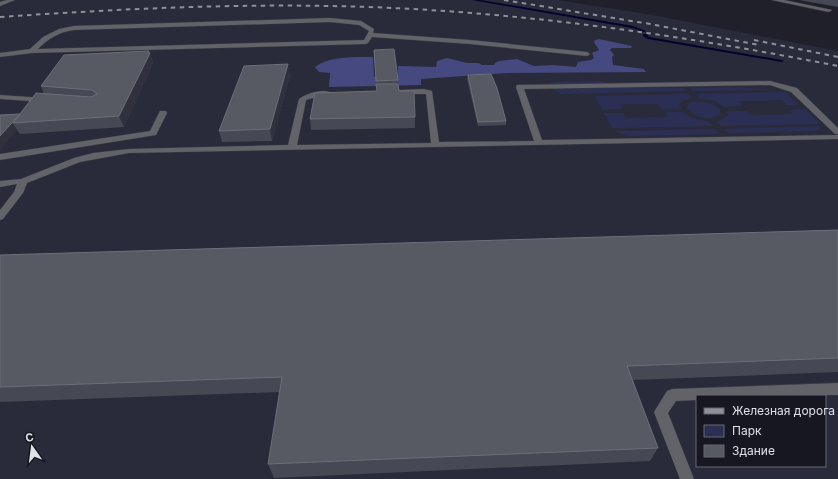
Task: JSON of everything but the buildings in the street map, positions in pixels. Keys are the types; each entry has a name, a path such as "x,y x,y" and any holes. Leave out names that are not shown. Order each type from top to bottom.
{"lane":[{"path":"0,4 12,0"},
{"path":"775,0 829,10"},
{"path":"0,55 32,51 366,42 372,30 361,24 330,20 101,26 61,30 45,38 32,51"},
{"path":"370,35 470,42 587,54"},
{"path":"539,143 520,88 770,83 794,90 838,132"},
{"path":"392,92 424,91 429,93 434,145"},
{"path":"292,148 303,99 321,93 337,93"},
{"path":"0,97 52,101"},
{"path":"0,157 153,133 163,113"},
{"path":"0,184 23,181 77,160 110,153 838,137"},
{"path":"0,217 18,193 23,181"},
{"path":"687,479 661,412 672,395 838,389"}],"shaded area":[{"path":"0,0 557,0 647,14 838,51 838,479 0,479"},
{"path":"599,39 632,46 631,48 612,48 610,50 614,55 612,57 613,65 644,69 646,72 507,73 421,79 421,85 329,87 330,73 319,72 315,67 321,63 335,59 350,57 373,57 374,77 398,77 398,66 436,67 437,61 447,58 467,63 479,63 482,65 494,65 499,61 517,59 534,66 553,65 576,67 578,62 591,60 594,58 592,53 599,50 594,42 595,40"}],"green space":[{"path":"604,81 610,88 683,88 686,91 561,94 554,90 550,82"},
{"path":"737,87 774,90 693,91 690,88"},
{"path":"785,92 798,105 787,105 782,100 739,101 742,106 724,107 715,101 699,98 696,94"},
{"path":"688,94 692,98 684,100 679,104 681,109 661,109 658,104 620,104 622,109 602,110 595,96"},
{"path":"692,102 710,103 720,109 720,114 712,118 698,116 687,108 687,106"},
{"path":"805,109 820,124 721,126 717,122 728,116 727,111 746,111 750,115 793,114 789,110"},
{"path":"665,112 682,112 692,118 710,122 713,126 612,128 604,113 623,113 626,118 668,117"},
{"path":"820,126 820,129 816,131 728,133 724,129"},
{"path":"715,129 718,134 627,136 616,131"}],"waterway":[{"path":"474,0 633,27 644,31"},
{"path":"645,35 648,38 782,61"}],"railway":[{"path":"504,0 650,24 759,45"},
{"path":"0,17 98,11 246,6 344,6 449,11 617,29 783,55 838,66"},
{"path":"754,40 838,57"}]}
